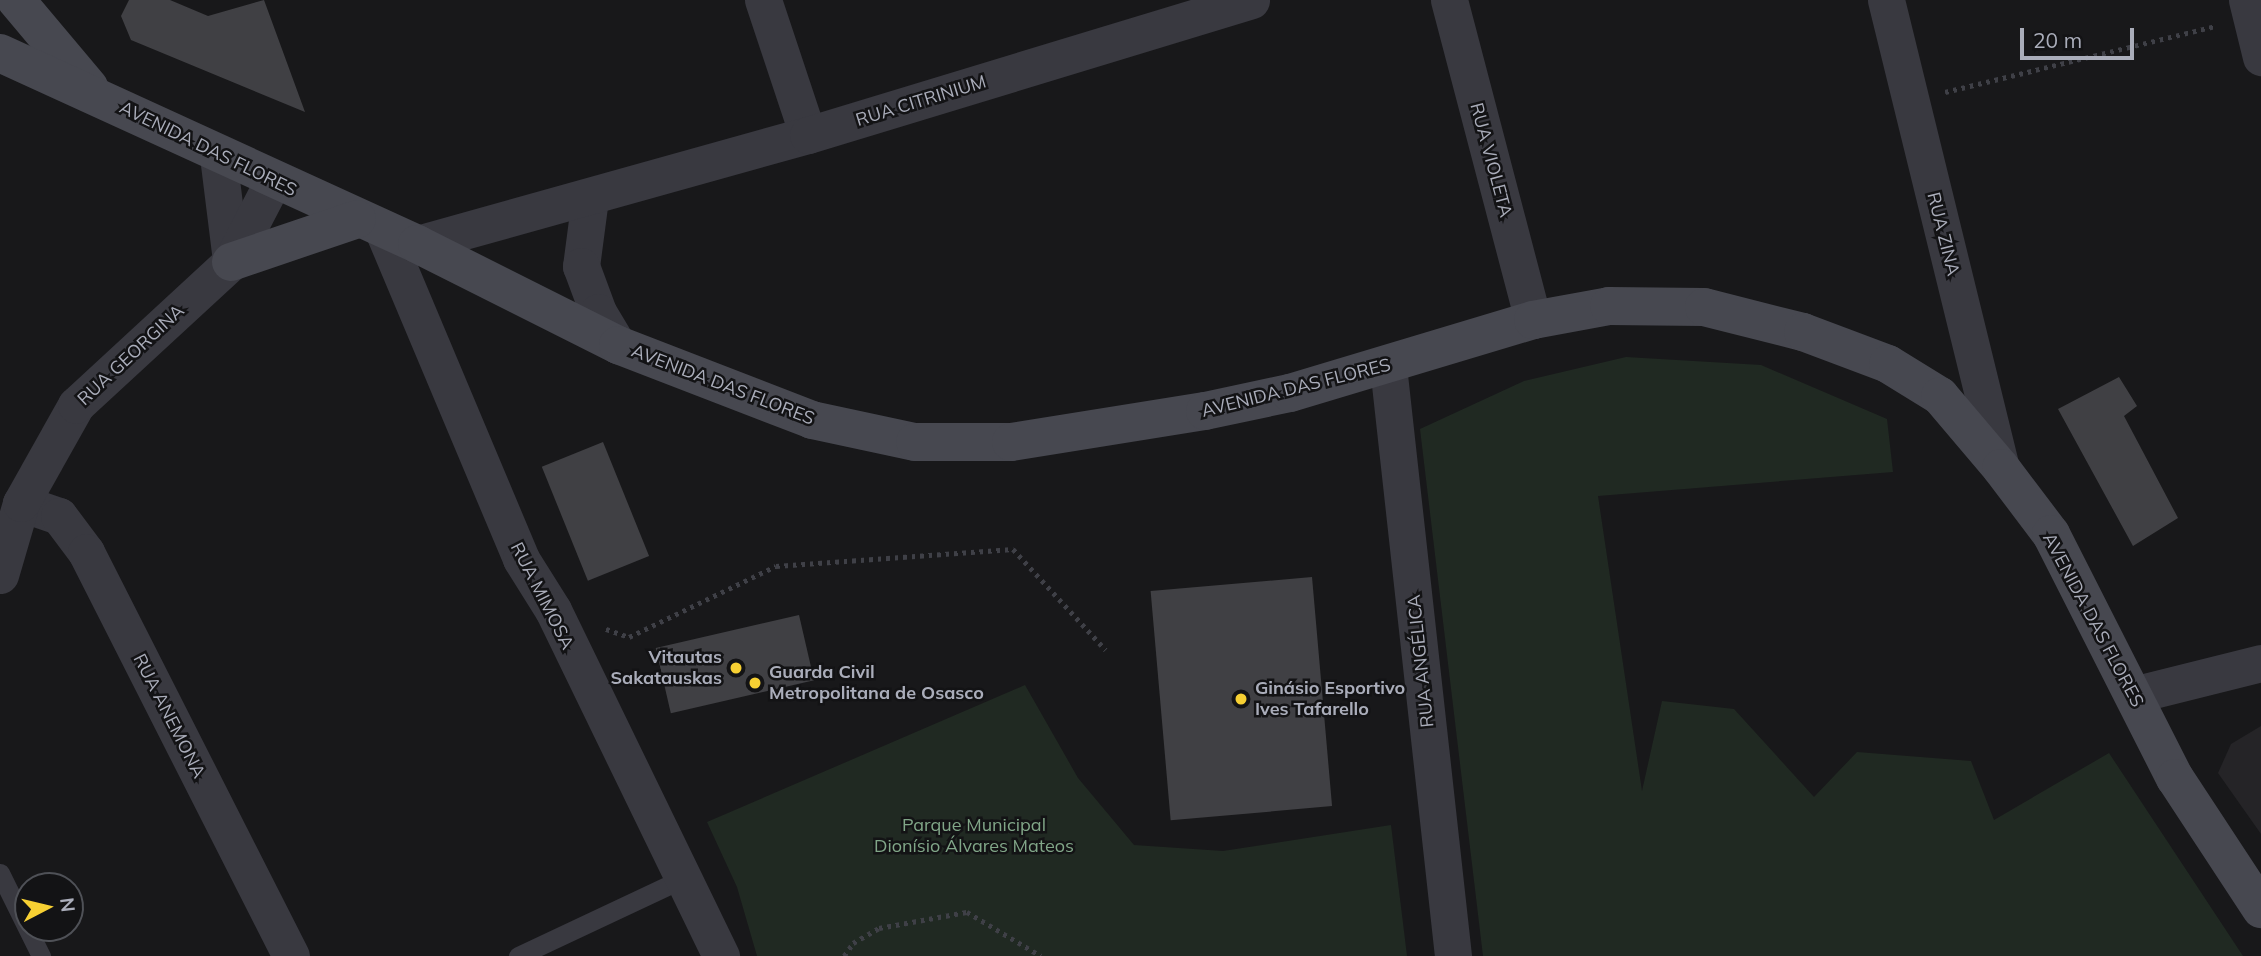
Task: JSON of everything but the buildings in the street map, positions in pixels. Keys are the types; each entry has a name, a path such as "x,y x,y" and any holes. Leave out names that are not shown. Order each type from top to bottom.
{"main road":[{"name":"AVENIDA DAS FLORES","path":"16,0 95,94"},
{"name":"AVENIDA DAS FLORES","path":"0,53 95,94 218,156 416,243 618,345 812,420 915,442 1010,442 1205,411 1388,366 1533,320 1609,306 1704,307 1803,331 1888,364 1940,396 2001,468 2051,534 2175,778 2261,909"},
{"path":"231,262 369,223"}],"street":[{"path":"763,0 808,135"},
{"name":"RUA CITRINIUM","path":"416,243 590,198 808,135 1251,0"},
{"name":"RUA VIOLETA","path":"1449,0 1533,320"},
{"name":"RUA ZINA","path":"1886,0 2001,468"},
{"path":"2249,9 2261,57"},
{"path":"218,156 229,212 231,262"},
{"name":"RUA GEORGINA","path":"0,575 10,500 76,405 231,262 273,181"},
{"path":"590,198 580,265 598,312 618,345"},
{"name":"RUA MIMOSA","path":"369,223 521,559 553,610 685,877 721,956"},
{"name":"RUA ANGÉLICA","path":"1388,366 1453,956"},
{"name":"RUA ANEMONA","path":"10,500 59,516 86,552 291,956"},
{"path":"2133,695 2261,663"}],"lane":[{"path":"0,873 41,956"},
{"path":"518,956 685,877"}],"path":[{"path":"1910,100 2249,9"},
{"path":"553,610 629,637 776,566 1013,549 1106,650"},
{"path":"844,956 853,943 879,928 967,912 1041,956"}],"shaded area":[{"path":"2261,726 2261,834 2218,773 2231,744"}],"green space":[{"path":"1626,357 1761,365 1887,419 1893,472 1598,496 1642,791 1662,701 1734,709 1814,797 1857,752 1971,761 1994,820 2109,753 2243,956 1483,956 1420,429 1524,381"},
{"name":"Parque Municipal Dionísio Álvares Mateos","path":"1025,685 1078,778 1134,845 1223,851 1391,825 1407,956 757,956 737,887 707,822"}],"place":[{"name":"Vitautas Sakatauskas","path":"736,668"},
{"name":"Guarda Civil Metropolitana de Osasco","path":"755,683"},
{"name":"Ginásio Esportivo Ives Tafarello","path":"1241,699"}]}
